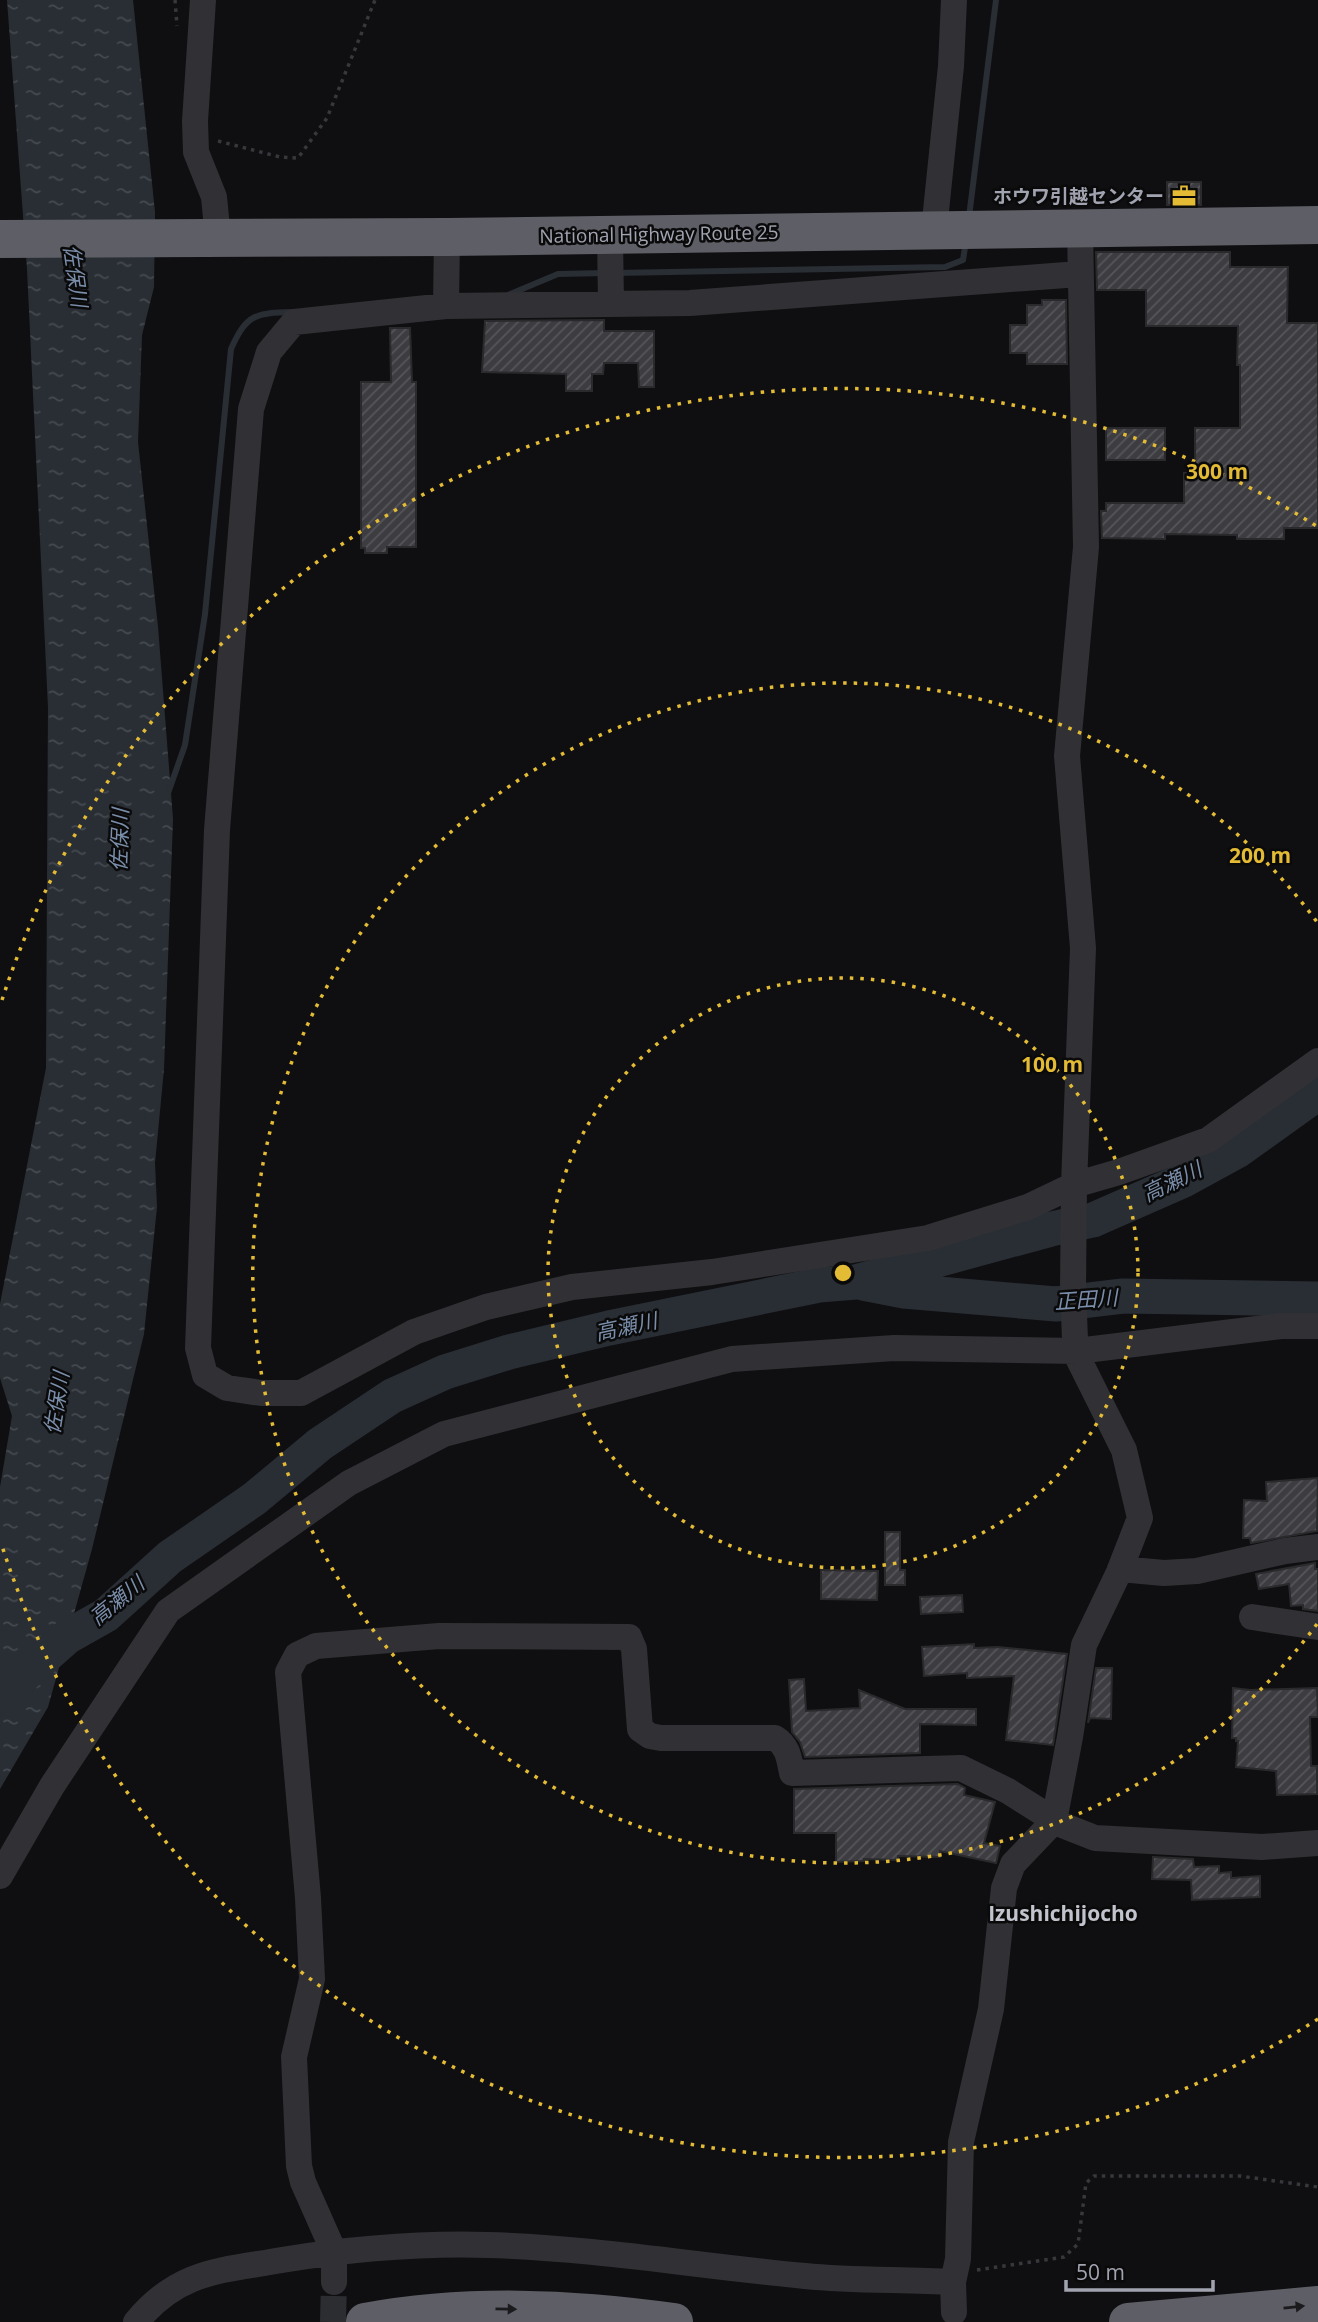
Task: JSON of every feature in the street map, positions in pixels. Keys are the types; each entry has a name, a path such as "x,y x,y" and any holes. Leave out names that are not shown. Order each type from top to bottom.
{"highway":[{"name":"National Highway Route 25","path":"0,239 447,237 1318,225"},
{"path":"1128,2322 1318,2305"},
{"path":"365,2322 440,2312 499,2309 629,2316 674,2322"}],"street":[{"path":"200,238 214,197 196,152 195,136 203,0"},
{"path":"954,0 951,66 956,230"},
{"path":"954,2312 953,2282 958,2259 961,2142 991,2009 1004,1888 1013,1864 1054,1821 1084,1645 1120,1569 1140,1518 1124,1450 1077,1351 1073,1289 1083,948 1067,756 1086,547 1080,229"},
{"path":"610,235 611,304"},
{"path":"446,306 447,237"},
{"path":"1079,274 690,303 446,306 294,322 269,352 251,410 217,830 198,1348 205,1375 227,1388 261,1394 301,1394 414,1332 486,1307 572,1287 712,1272 928,1238 1028,1207 1208,1140 1318,1061"},
{"path":"0,1876 52,1786 168,1611 349,1483 444,1434 732,1359 894,1348 1077,1351 1281,1326 1318,1326"},
{"path":"1120,1569 1164,1573 1198,1571 1285,1551 1318,1547"},
{"path":"1252,1617 1318,1627"},
{"path":"334,2282 334,2252 303,2182 299,2166 294,2057 312,1979 308,1898 288,1672 297,1655 316,1646 439,1636 629,1637 634,1649 640,1729 650,1736 683,1739 775,1738 783,1743 788,1752 792,1773 961,1768 1008,1791 1054,1821 1095,1838 1262,1847 1318,1843"},
{"path":"135,2322 170,2288 204,2274 334,2252 412,2246 488,2245 633,2256 810,2276 953,2282"}],"path":[{"path":"195,136 280,157 298,158 327,118 375,0"},
{"path":"953,2282 979,2269 1064,2257 1078,2244 1086,2183 1094,2176 1240,2176 1318,2187"}],"water":[{"name":"佐保川","path":"7,0 133,0 155,212 154,287 142,335 138,442 158,627 173,819 164,1069 155,1163 157,1207 144,1334 92,1549 48,1707 0,1789 0,1487 12,1416 0,1378 0,1304 46,1068 48,707 27,269"}],"building":[{"name":"ホウワ引越センター","path":"1167,182 1201,182 1201,205 1167,205"},
{"path":"1096,252 1230,252 1230,267 1288,267 1287,323 1318,323 1318,528 1284,528 1284,539 1165,534 1165,539 1102,538 1101,511 1106,511 1106,503 1184,503 1184,473 1195,473 1195,428 1240,428 1240,365 1237,365 1238,326 1146,326 1146,290 1097,290"},
{"path":"1042,300 1066,300 1067,364 1027,364 1027,353 1010,353 1010,325 1027,325 1027,305 1042,305"},
{"path":"604,320 604,331 654,331 654,387 639,387 638,363 604,363 603,374 592,374 592,391 566,391 566,374 482,372 485,321"},
{"path":"390,328 410,328 412,382 416,382 416,547 387,547 387,553 365,553 365,548 361,548 361,382 391,382"},
{"path":"1106,428 1165,428 1165,460 1106,460"},
{"path":"1318,1478 1317,1531 1251,1543 1250,1538 1243,1538 1244,1500 1267,1501 1266,1482"},
{"path":"885,1532 900,1532 900,1570 905,1570 905,1585 885,1585"},
{"path":"1315,1563 1315,1569 1318,1569 1318,1611 1303,1609 1303,1605 1291,1606 1289,1584 1259,1589 1256,1574"},
{"path":"821,1570 878,1571 877,1600 821,1599"},
{"path":"962,1595 963,1612 921,1614 920,1597"},
{"path":"974,1644 974,1648 998,1647 1067,1654 1053,1745 1006,1740 1014,1676 967,1678 967,1673 924,1676 922,1647"},
{"path":"1096,1668 1112,1668 1111,1719 1090,1718 1088,1723"},
{"path":"804,1679 806,1711 860,1708 859,1690 905,1709 976,1709 976,1725 920,1724 920,1753 805,1757 800,1742 792,1732 789,1680"},
{"path":"1233,1688 1317,1688 1318,1717 1310,1717 1311,1766 1317,1766 1317,1794 1277,1795 1276,1771 1236,1767 1238,1741 1232,1738"},
{"path":"958,1784 965,1788 964,1795 995,1802 984,1843 1000,1846 996,1863 940,1851 940,1857 898,1856 898,1860 836,1862 836,1833 794,1833 794,1789"},
{"path":"1153,1857 1193,1859 1194,1867 1219,1866 1219,1873 1231,1872 1231,1878 1260,1876 1260,1897 1192,1900 1191,1880 1152,1879"}],"waterway":[{"path":"969,217 996,0"},
{"path":"616,273 945,267 963,260 966,241"},
{"path":"508,295 558,274 605,273"},
{"path":"167,796 185,745 205,614 231,349 242,328 254,317 294,312"},
{"name":"高瀬川","path":"0,1696 67,1637 106,1615 170,1557 254,1499 320,1444 392,1396 445,1372 509,1352 609,1328 819,1285 856,1282 1093,1220 1184,1180 1237,1151 1318,1093"},
{"name":"正田川","path":"863,1283 904,1291 1056,1304 1123,1296 1318,1299"}],"tunnel":[{"path":"333,2322 334,2282"}],"place":[{"name":"ホウワ引越センター","path":"1184,196"}],"district":[{"name":"Izushichijocho","path":"1063,1914"}]}
